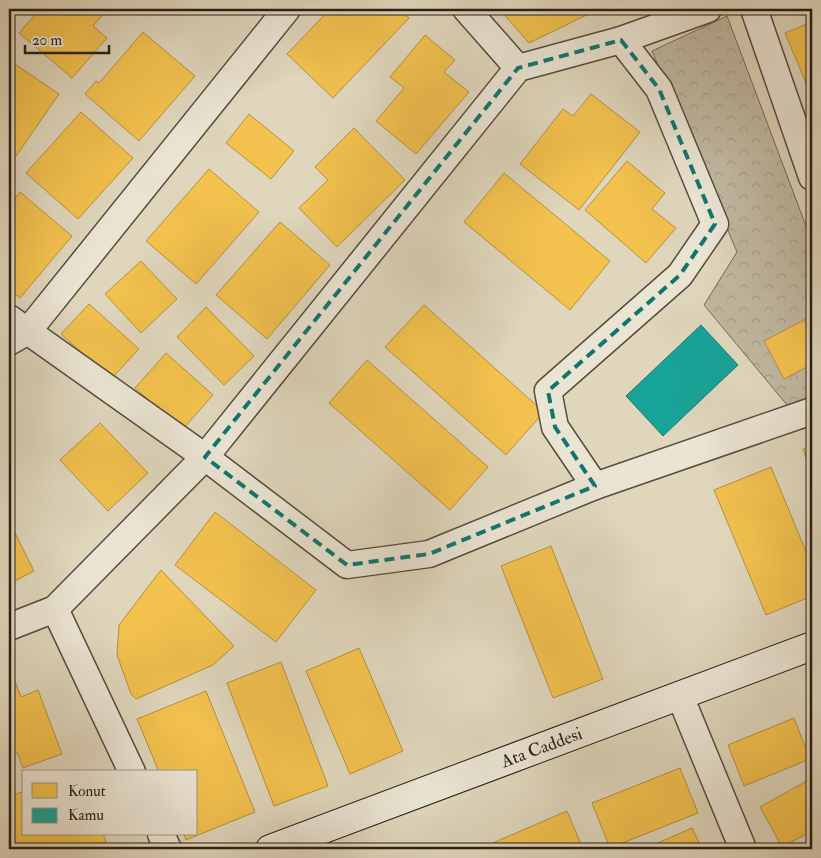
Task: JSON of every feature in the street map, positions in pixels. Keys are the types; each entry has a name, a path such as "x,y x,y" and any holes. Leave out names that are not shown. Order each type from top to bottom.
{"street":[{"path":"287,9 15,330 205,457 348,565 429,554 595,486 812,411"},
{"path":"466,9 518,68"},
{"path":"9,627 55,609 205,457 518,68 621,40 708,9"},
{"path":"754,9 812,177"},
{"path":"595,486 555,427 548,391 680,275 715,224 659,89 621,40"},
{"path":"55,609 131,770"},
{"name":"Ata Caddesi","path":"270,849 812,646"},
{"path":"680,696 743,849"},
{"path":"162,836 168,849"}],"highlighted area":[{"path":"621,40 659,89 715,224 680,275 548,391 555,427 595,486 429,554 347,565 205,457 518,68"}],"green space":[{"path":"727,16 812,242 812,401 792,411 704,305 737,252 652,51"}],"building: Konut":[{"path":"40,9 108,9 93,26 107,38 72,78 19,33"},
{"path":"330,9 399,9 409,18 333,98 287,54"},
{"path":"499,9 599,9 529,43"},
{"path":"812,22 812,97 785,33"},
{"path":"143,32 195,76 139,141 85,94 96,81 99,83"},
{"path":"425,35 455,60 444,72 469,92 416,154 376,121 404,88 390,77"},
{"path":"9,60 59,94 10,165 9,164"},
{"path":"591,94 640,132 579,210 520,164 563,109 573,116"},
{"path":"81,112 133,158 78,219 26,173"},
{"path":"249,114 294,151 271,179 226,143"},
{"path":"354,128 405,180 337,247 299,208 328,180 315,167"},
{"path":"627,161 665,193 652,209 676,228 646,263 585,210"},
{"path":"209,169 259,212 196,284 146,241"},
{"path":"504,173 610,261 570,310 464,222"},
{"path":"20,192 72,236 20,298 9,289 9,206"},
{"path":"280,222 330,265 267,339 216,295"},
{"path":"141,261 177,299 141,333 105,294"},
{"path":"89,304 139,349 111,379 61,334"},
{"path":"424,305 544,412 506,455 385,347"},
{"path":"206,307 254,356 224,385 177,337"},
{"path":"804,320 812,337 812,364 784,379 764,341"},
{"path":"166,353 213,395 182,430 135,388"},
{"path":"367,360 488,467 450,510 329,403"},
{"path":"100,423 148,473 108,511 60,460"},
{"path":"812,446 812,476 803,449"},
{"path":"771,467 812,566 812,596 766,615 714,490"},
{"path":"215,512 316,590 276,642 175,565"},
{"path":"9,521 34,571 9,584"},
{"path":"551,546 603,679 553,698 501,566"},
{"path":"161,570 234,646 213,665 136,699 131,694 117,655 119,625"},
{"path":"359,648 403,751 350,774 306,671"},
{"path":"281,662 328,786 274,806 227,683"},
{"path":"15,681 21,697 38,690 62,754 23,768 17,752 9,755 9,683"},
{"path":"206,691 255,812 198,835 198,770 158,770 137,719"},
{"path":"794,718 810,759 744,786 728,745"},
{"path":"680,768 698,813 610,848 592,803"},
{"path":"812,778 812,831 782,847 760,807"},
{"path":"22,792 22,836 104,836 109,849 9,849 9,797"},
{"path":"567,811 583,849 479,849"},
{"path":"692,828 702,849 644,849"},
{"path":"185,836 196,836 186,840"}],"building: Kamu":[{"path":"701,325 738,365 663,436 626,396"}]}
